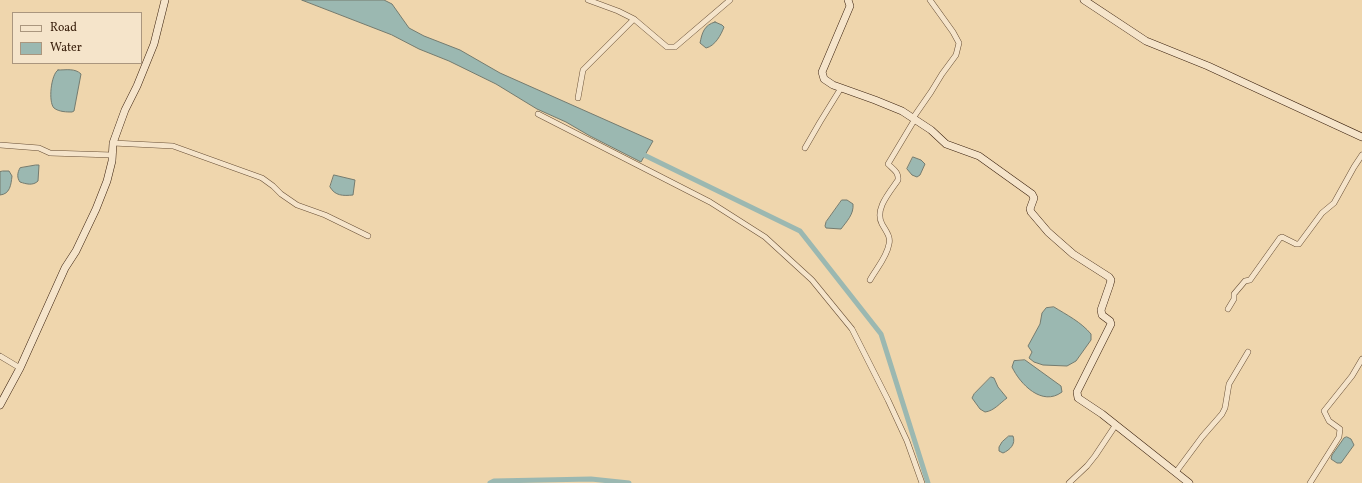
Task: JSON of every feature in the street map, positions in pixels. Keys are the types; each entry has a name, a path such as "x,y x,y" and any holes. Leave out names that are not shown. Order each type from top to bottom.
{"street":[{"path":"0,405 20,368 64,268 76,251 96,209 107,181 113,143 125,110 137,86 154,44 165,0"},
{"path":"588,0 618,11 634,19 667,47 675,47 730,0"},
{"path":"848,0 850,6 822,72 824,79 833,85 902,111 932,130 946,144 979,156 1032,194 1034,198 1030,209 1031,212 1048,232 1073,254 1109,277 1111,280 1101,310 1102,315 1110,321 1111,324 1077,392 1078,398 1102,414 1115,426 1189,483"},
{"path":"870,280 890,244 887,231 881,220 881,208 898,180 899,175 897,171 888,164 914,118 956,55 959,43 930,0"},
{"path":"1084,0 1146,41 1208,66 1362,137"},
{"path":"578,98 583,70 634,19"},
{"path":"805,148 841,88"},
{"path":"538,114 710,202 765,238 812,280 852,329 888,400 922,483"},
{"path":"113,143 173,146 262,178 297,205 325,215 368,236"},
{"path":"0,145 39,148 50,153 112,155"},
{"path":"1228,309 1234,299 1234,294 1245,281 1250,280 1280,238 1282,237 1296,244 1299,244 1304,239 1322,213 1334,204 1354,167 1362,156"},
{"path":"1176,472 1202,437 1222,414 1225,408 1229,384 1248,352"},
{"path":"0,356 20,368"},
{"path":"1310,483 1339,437 1340,429 1329,421 1324,411 1352,376 1362,358"},
{"path":"1069,483 1087,466 1115,426"}],"water":[{"path":"302,0 384,0 392,4 409,28 424,36 460,50 500,73 653,141 641,162 566,122 537,109 496,84 449,61 419,49 392,35"},
{"path":"715,22 724,27 715,43 706,48 700,43 703,33 708,25"},
{"path":"58,70 73,70 81,74 74,111 72,112 63,112 54,108 52,105 52,82"},
{"path":"913,157 921,160 925,164 920,175 917,177 912,175 907,169"},
{"path":"39,165 38,181 32,184 20,182 18,179 18,172 20,168"},
{"path":"9,171 12,179 8,191 0,195 0,172"},
{"path":"334,175 355,180 353,195 340,195 332,190 330,187"},
{"path":"842,200 847,200 853,204 850,217 841,229 826,228 826,222"},
{"path":"1054,307 1078,322 1091,334 1091,340 1076,361 1067,366 1043,365 1034,362 1029,358 1032,352 1028,346 1040,324 1042,313 1046,308"},
{"path":"1025,360 1061,386 1062,392 1054,396 1047,397 1032,392 1020,380 1012,367 1014,361"},
{"path":"991,377 994,378 998,387 1007,398 994,408 985,412 980,409 972,398 974,394"},
{"path":"1009,436 1013,436 1014,439 1012,446 1003,453 999,451 999,447 1002,442"},
{"path":"1347,437 1351,439 1354,445 1341,463 1337,463 1331,459 1332,455 1344,438"}],"waterway":[{"path":"640,153 800,231 881,334 928,483"},
{"path":"490,483 494,481 591,479 629,483"}]}
